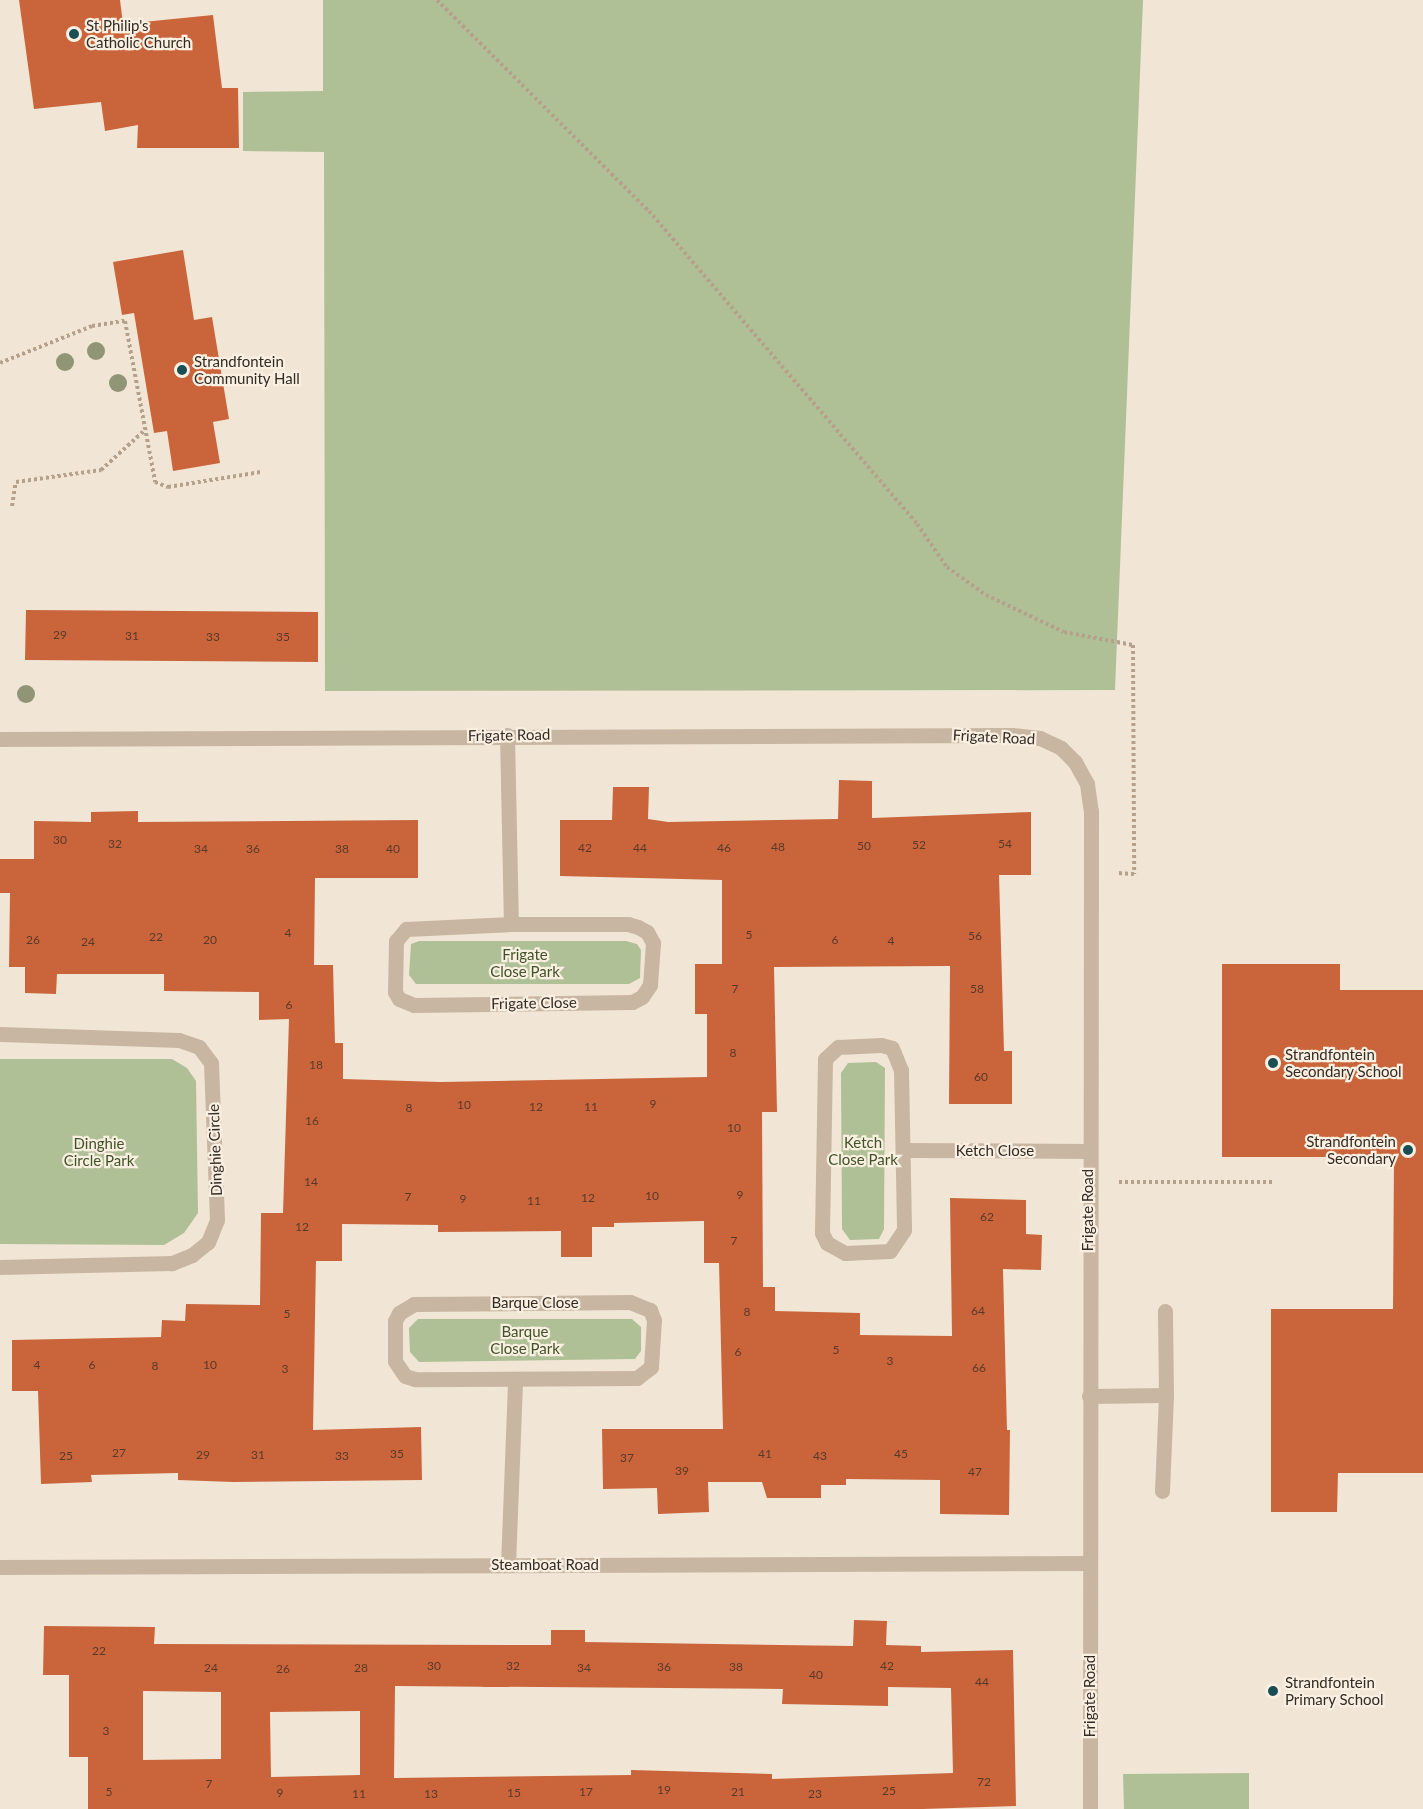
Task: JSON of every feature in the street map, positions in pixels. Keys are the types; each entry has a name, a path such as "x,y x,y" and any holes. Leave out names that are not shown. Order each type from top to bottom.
{"street":[{"name":"Frigate Road","path":"0,739 507,735 1041,738 1060,748 1075,762 1087,784 1091,811 1088,1151 1090,1809"},
{"path":"507,735 511,924"},
{"name":"Frigate Close","path":"511,924 628,924 638,927 647,932 653,943 650,985 642,996 632,1002 414,1005 399,999 395,992 396,941 406,929 511,924"},
{"name":"Dinghie Circle","path":"0,1034 179,1040 199,1047 211,1063 217,1220 208,1242 192,1255 172,1263 0,1267"},
{"path":"880,1045 892,1048 898,1055 903,1150 904,1230 899,1243 880,1254 845,1253 834,1249 822,1233 824,1071 825,1059 838,1047 880,1045"},
{"name":"Ketch Close","path":"903,1150 1088,1151"},
{"name":"Barque Close","path":"630,1302 650,1310 654,1356 651,1367 637,1378 514,1381 415,1379 405,1376 395,1361 399,1313 414,1304 436,1303 630,1302"},
{"path":"1162,1491 1166,1395 1165,1311"},
{"path":"508,1565 514,1381"},
{"path":"1089,1396 1166,1395"},
{"name":"Steamboat Road","path":"0,1567 1089,1563"}],"path":[{"path":"437,0 649,211 917,524 947,567 986,595 1064,632 1133,645 1134,874 1089,873"},
{"path":"0,363 92,326 125,321 155,482 168,487 261,472"},
{"path":"12,506 16,482 101,470 145,430"},
{"path":"1088,1182 1273,1182"}],"green space":[{"path":"323,0 1143,0 1115,690 325,691 324,152 243,151 243,92 323,91"},
{"name":"Frigate Close Park","path":"419,941 626,941 637,944 641,950 640,978 629,984 416,984 409,975 411,944"},
{"name":"Dinghie Circle Park","path":"0,1059 172,1059 187,1068 196,1081 198,1213 184,1233 164,1245 0,1244"},
{"name":"Ketch Close Park","path":"876,1062 885,1068 884,1229 879,1239 850,1240 842,1229 841,1073 848,1063"},
{"name":"Barque Close Park","path":"418,1319 632,1319 641,1327 641,1351 635,1359 419,1362 410,1352 409,1328"},
{"path":"1249,1773 1249,1809 1124,1809 1123,1774"}],"building":[{"path":"19,0 120,0 123,24 213,15 222,88 238,88 239,148 137,148 138,125 105,131 101,102 34,109"},
{"name":"Strandfontein Community Hall","path":"183,250 194,320 212,317 229,419 213,422 220,463 173,471 167,431 154,433 134,313 122,315 113,262"},
{"path":"26,610 318,612 318,662 25,660"},
{"path":"839,780 872,781 872,818 1031,812 1031,875 999,875 1004,1051 1012,1051 1012,1104 949,1104 950,966 774,967 777,1112 762,1112 763,1287 775,1287 775,1311 860,1313 860,1335 952,1336 950,1198 1026,1200 1026,1234 1042,1235 1041,1270 1003,1269 1007,1430 1010,1430 1009,1515 940,1514 940,1480 846,1479 846,1485 821,1485 821,1498 767,1498 762,1482 708,1482 709,1512 658,1514 657,1488 603,1489 602,1429 723,1429 719,1263 704,1263 704,1221 614,1223 614,1227 592,1227 592,1257 561,1257 561,1231 438,1232 438,1225 342,1224 342,1261 316,1261 313,1430 421,1427 422,1480 233,1482 178,1480 178,1473 91,1475 92,1482 41,1484 38,1391 12,1391 12,1340 161,1337 162,1320 185,1321 186,1304 260,1305 261,1213 283,1213 289,1019 259,1020 259,992 164,991 164,974 57,974 56,994 25,993 25,967 9,967 10,893 0,893 0,859 34,859 34,821 91,822 91,812 138,811 138,822 418,820 418,878 315,878 314,965 333,965 335,1043 343,1043 343,1079 440,1082 707,1077 707,1014 695,1014 695,964 722,964 722,880 560,876 560,820 612,820 613,787 649,787 648,819 668,822 838,819"},
{"path":"1222,964 1340,964 1340,990 1423,990 1423,1473 1338,1473 1337,1512 1271,1512 1271,1309 1393,1309 1394,1157 1222,1157"},
{"path":"854,1620 887,1621 886,1645 921,1646 921,1652 1013,1650 1016,1806 923,1809 88,1809 88,1757 69,1757 69,1675 43,1675 44,1626 155,1627 154,1644 551,1645 551,1630 585,1630 585,1642 853,1646","holes":["395,1686 783,1689 782,1704 888,1706 888,1687 951,1688 953,1773 772,1779 772,1774 631,1770 631,1775 394,1778","143,1691 221,1692 221,1759 143,1760","360,1711 360,1775 271,1777 270,1712"]}],"place":[{"name":"St Philip's Catholic Church","path":"74,34"},
{"name":"Strandfontein Community Hall","path":"182,370"},
{"name":"Strandfontein Secondary School","path":"1273,1063"},
{"name":"Strandfontein Secondary","path":"1408,1150"},
{"name":"Strandfontein Primary School","path":"1273,1691"}]}
